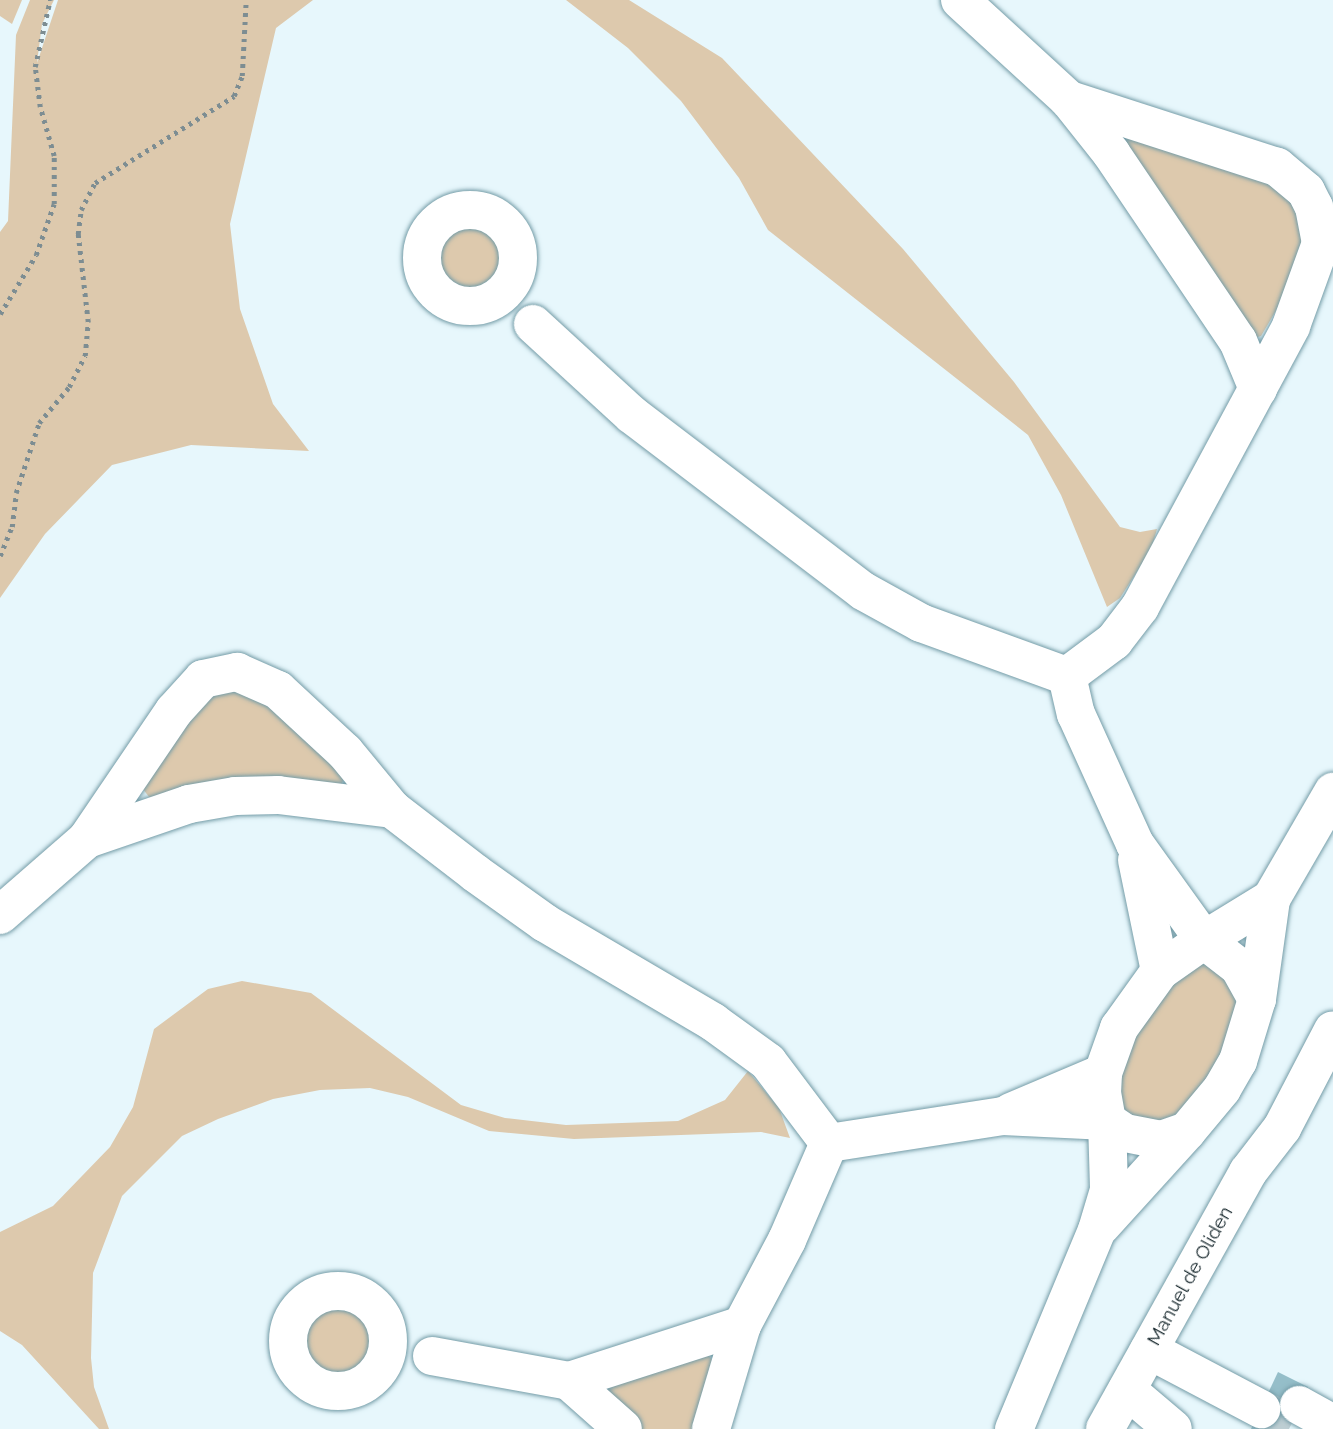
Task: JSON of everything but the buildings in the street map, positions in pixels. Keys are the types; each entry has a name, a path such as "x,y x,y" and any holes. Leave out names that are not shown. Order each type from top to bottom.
{"street":[{"path":"960,0 1069,100 1238,341 1258,389"},
{"path":"1067,676 1114,641 1140,607 1258,389 1317,263 1319,224 1306,191 1277,167 1069,100"},
{"path":"533,324 519,291 514,238 492,214 459,211 438,223 424,243 426,276 448,300 480,305 533,324 632,415 833,571 921,623 1067,676"},
{"path":"480,305 503,293 517,270"},
{"path":"0,915 86,838 189,691 203,680 237,672 258,678 300,708 345,752 392,808 545,923 744,1043 788,1085 829,1143"},
{"path":"1067,676 1076,713 1135,844 1204,940 1240,967 1257,999"},
{"path":"1097,1230 1187,1131 1222,1089 1238,1061 1257,999 1271,899 1333,792"},
{"path":"86,838 189,804 235,796 278,795 392,808"},
{"path":"1135,844 1160,971"},
{"path":"1014,1429 1097,1230 1109,1190 1103,1073 1119,1028 1160,971 1271,899"},
{"name":"Manuel de Oliden","path":"1105,1429 1146,1414 1165,1348 1248,1172 1282,1128 1333,1030"},
{"path":"1003,1116 1103,1073"},
{"path":"829,1143 1003,1116 1107,1121 1144,1139 1161,1140 1187,1131"},
{"path":"710,1429 742,1325 787,1240 829,1143"},
{"path":"432,1356 377,1374 363,1385 329,1391 300,1374 288,1341 299,1309 328,1292 362,1296 400,1338 432,1356 569,1381 742,1325"},
{"path":"377,1374 388,1350 385,1322"},
{"path":"1165,1348 1284,1412 1333,1424"},
{"path":"569,1381 623,1429"}],"path":[{"path":"0,314 36,255 54,204 54,156 40,107 36,67 50,0"},
{"path":"0,556 12,527 16,493 39,423 69,387 85,356 89,322 78,234 81,209 95,183 234,96 242,76 246,0"}],"shaded area":[{"path":"0,0 22,0 12,24 0,16"},
{"path":"30,0 54,0 42,24 37,63 58,0 313,0 276,28 230,224 240,309 273,404 309,451 191,445 112,465 45,534 0,598 0,232 8,221 16,35"},
{"path":"566,0 629,0 722,58 903,249 1014,382 1120,527 1140,532 1157,529 1151,550 1120,598 1107,607 1061,495 1028,435 768,230 739,178 681,101 628,48"},
{"path":"1119,128 1282,178 1305,221 1300,270 1261,336 1251,339 1120,156"},
{"path":"462,220 476,220 490,226 501,237 505,243 505,273 496,285 484,294 462,296 448,290 437,279 431,265 431,251 437,237 448,226"},
{"path":"249,681 345,775 341,786 149,797 143,789 201,690"},
{"path":"1198,956 1241,986 1235,1034 1187,1113 1146,1125 1119,1106 1122,1042"},
{"path":"242,981 311,993 461,1105 505,1118 566,1125 678,1121 725,1100 748,1071 779,1108 790,1138 761,1132 574,1139 489,1131 408,1097 370,1088 320,1090 273,1099 218,1119 182,1136 122,1196 93,1273 91,1358 94,1387 109,1429 99,1429 22,1345 0,1331 0,1232 53,1206 110,1147 133,1107 154,1029 208,989"},
{"path":"345,1304 358,1310 369,1321 375,1334 373,1357 358,1374 345,1380 329,1380 316,1374 301,1357 299,1334 305,1321 322,1306"},
{"path":"707,1353 712,1360 694,1429 638,1429 603,1385"}],"tunnel":[{"path":"1261,1409 1291,1424"}]}
